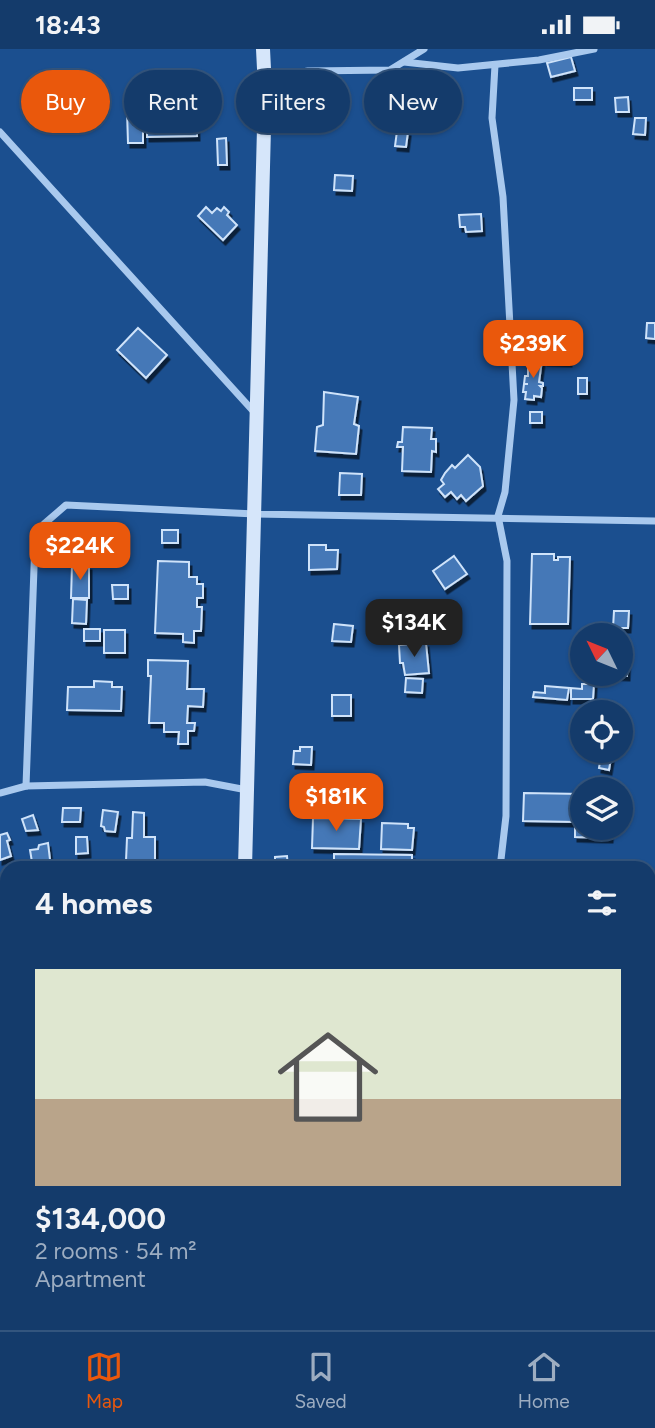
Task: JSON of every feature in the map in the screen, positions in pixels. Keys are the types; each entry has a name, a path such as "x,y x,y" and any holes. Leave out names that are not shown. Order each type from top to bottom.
{"main road":[{"path":"263,49 264,70"},
{"path":"245,861 263,133"}],"street":[{"path":"350,70 390,70 424,49"},
{"path":"404,62 458,68 539,60 594,49"},
{"path":"495,65 492,118 503,197 514,400 505,492 498,516 507,561 506,816 501,861"},
{"path":"0,132 257,415"},
{"path":"26,786 35,541 44,524 66,505 255,514 655,520"},
{"path":"0,793 26,786 205,782 247,790"}],"building":[{"path":"571,57 575,71 551,77 547,63"},
{"path":"574,88 592,88 592,100 574,100"},
{"path":"628,97 629,112 616,112 615,98"},
{"path":"635,118 646,118 645,135 633,134"},
{"path":"128,133 143,133 143,143 128,143"},
{"path":"147,133 197,133 197,136 147,137"},
{"path":"397,133 408,133 406,147 395,146"},
{"path":"226,138 227,165 218,165 217,139"},
{"path":"335,175 353,176 352,191 334,190"},
{"path":"206,207 212,213 217,208 221,211 224,207 229,212 227,215 237,225 223,240 198,216"},
{"path":"481,214 482,231 466,232 465,227 460,227 459,215"},
{"path":"647,323 655,323 655,339 646,338"},
{"path":"138,328 167,355 146,378 117,350"},
{"path":"546,344 570,346 569,362 545,361"},
{"path":"528,358 542,360 539,382 543,383 543,386 540,386 541,397 534,396 534,400 525,399 525,376 528,376"},
{"path":"578,378 587,378 587,394 578,394"},
{"path":"324,392 358,397 354,424 359,426 356,454 315,451 317,427 323,425"},
{"path":"530,412 542,412 542,423 530,423"},
{"path":"403,427 432,428 431,439 436,439 436,452 432,451 431,472 402,471 403,447 397,447 398,442 402,442"},
{"path":"468,455 480,467 483,486 466,501 461,495 457,499 451,492 445,497 438,489 444,484 441,480 452,465 455,468"},
{"path":"340,473 362,474 361,495 339,495"},
{"path":"162,530 178,530 178,543 162,543"},
{"path":"309,545 326,545 326,550 338,550 337,569 309,570"},
{"path":"532,554 554,554 554,560 558,560 558,557 570,557 568,624 530,624"},
{"path":"454,556 467,574 445,589 433,571"},
{"path":"158,561 189,562 189,577 197,577 197,584 203,584 203,598 197,598 197,607 202,607 201,631 194,631 194,643 183,642 183,634 155,633"},
{"path":"72,565 89,566 89,598 71,598"},
{"path":"112,585 128,585 128,599 113,599"},
{"path":"73,599 87,600 86,624 72,623"},
{"path":"614,611 629,611 628,623 613,623"},
{"path":"334,624 353,626 351,642 332,641"},
{"path":"84,629 100,629 100,641 84,641"},
{"path":"104,630 125,630 125,653 104,653"},
{"path":"426,643 429,673 405,675 403,663 400,663 399,645"},
{"path":"148,660 188,661 187,689 204,689 203,707 188,706 187,723 195,723 194,731 188,731 188,744 178,744 179,732 164,732 164,723 149,723 151,676 148,676"},
{"path":"406,678 423,679 422,693 405,692"},
{"path":"94,681 112,682 112,687 122,687 121,711 67,710 68,687 94,687"},
{"path":"545,686 569,688 567,700 533,697 534,692 545,693"},
{"path":"582,686 594,686 593,699 571,699 571,688 582,689"},
{"path":"332,695 351,695 351,716 332,716"},
{"path":"300,747 312,747 311,765 293,764 294,751 300,751"},
{"path":"600,763 610,763 609,770 599,768"},
{"path":"524,793 570,794 570,822 523,821"},
{"path":"63,808 81,808 80,822 62,822"},
{"path":"103,810 118,812 115,832 105,831 101,826"},
{"path":"133,812 144,813 144,837 155,837 155,861 126,861 127,838 132,838"},
{"path":"33,815 38,830 26,831 22,819"},
{"path":"313,818 361,819 359,849 312,848"},
{"path":"382,823 408,824 408,828 414,828 412,850 381,849"},
{"path":"7,833 11,856 0,860 0,835"},
{"path":"76,837 87,837 88,853 76,854"},
{"path":"48,843 50,861 32,861 30,850 38,849 39,845"},
{"path":"334,854 412,855 412,861 334,861"},
{"path":"287,856 287,861 275,861 275,857"}]}
